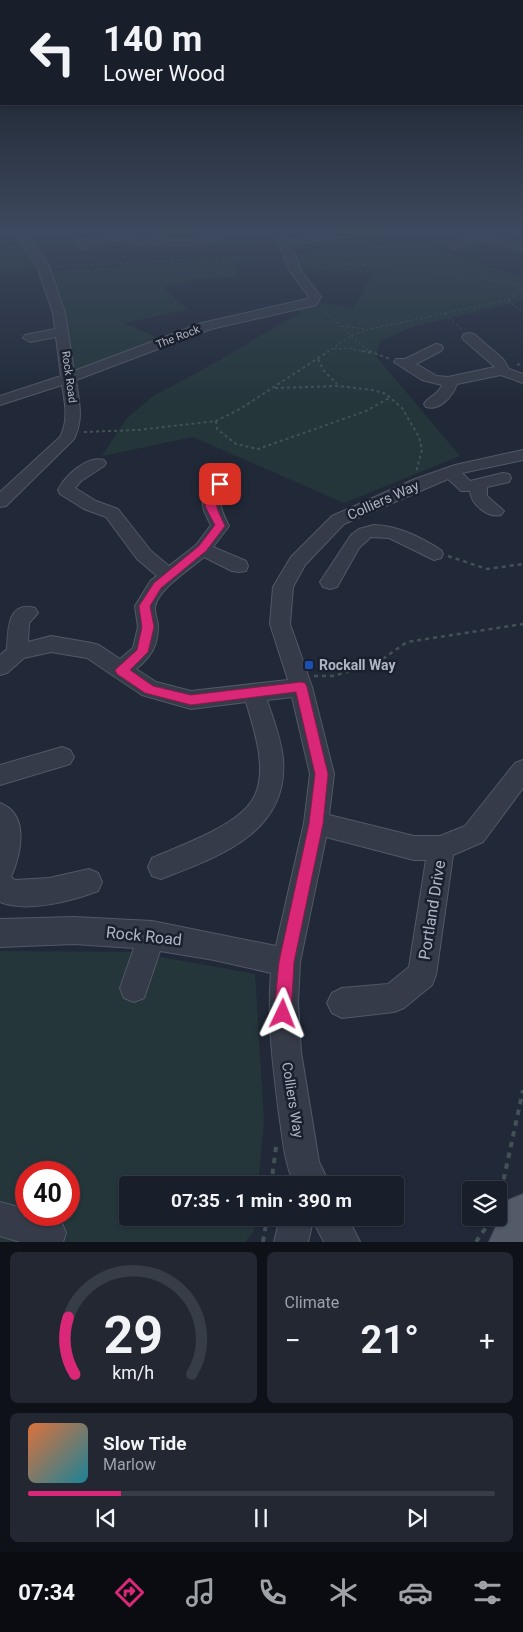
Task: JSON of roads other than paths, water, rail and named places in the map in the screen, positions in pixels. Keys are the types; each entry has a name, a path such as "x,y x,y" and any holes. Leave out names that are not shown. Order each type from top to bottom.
{"main road":[{"path":"511,1242 523,1214"}],"street":[{"name":"Rock Road","path":"0,502 42,464 69,434 74,416 59,313 51,290"},
{"name":"The Rock","path":"0,401 69,378 207,326 312,302 315,297 310,290"},
{"path":"29,337 62,332"},
{"path":"470,337 498,362 504,371"},
{"path":"436,348 404,363 435,380 456,381 496,370 512,372 523,379"},
{"path":"431,404 446,394 451,381"},
{"name":"Colliers Way","path":"306,1176 283,1026 283,1002 286,962 316,824 322,774 299,681 280,624 283,587 298,561 313,543 338,520 421,483 461,468 523,455"},
{"path":"98,463 76,477 68,484 66,490 90,505 112,513 144,555 169,576"},
{"path":"450,472 467,487 503,478"},
{"path":"121,670 142,652 148,627 145,606 158,586 202,549 220,526 210,506 212,491 220,484"},
{"path":"478,484 480,498 495,512"},
{"path":"330,582 358,538 375,530 399,534 434,554"},
{"path":"313,543 347,555"},
{"path":"202,549 238,566"},
{"path":"18,652 20,620 28,613"},
{"path":"0,667 18,652 50,644 92,651 150,690 191,700 254,692 299,681"},
{"path":"161,867 245,825 262,807 271,780 271,751 254,692"},
{"path":"0,775 62,757"},
{"path":"316,824 414,848 441,848 474,834 523,770"},
{"path":"0,814 9,828 5,859 0,872"},
{"name":"Portland Drive","path":"342,1003 394,998 422,975 441,848"},
{"path":"0,884 9,894 34,894 65,890 89,882"},
{"name":"Rock Road","path":"0,933 64,930 152,935 200,942 286,962"},
{"path":"134,988 152,935"},
{"path":"0,1219 49,1233"},
{"path":"291,1242 294,1226"},
{"path":"334,1226 343,1242"}],"place":[{"name":"Rockall Way","path":"309,665"}]}
